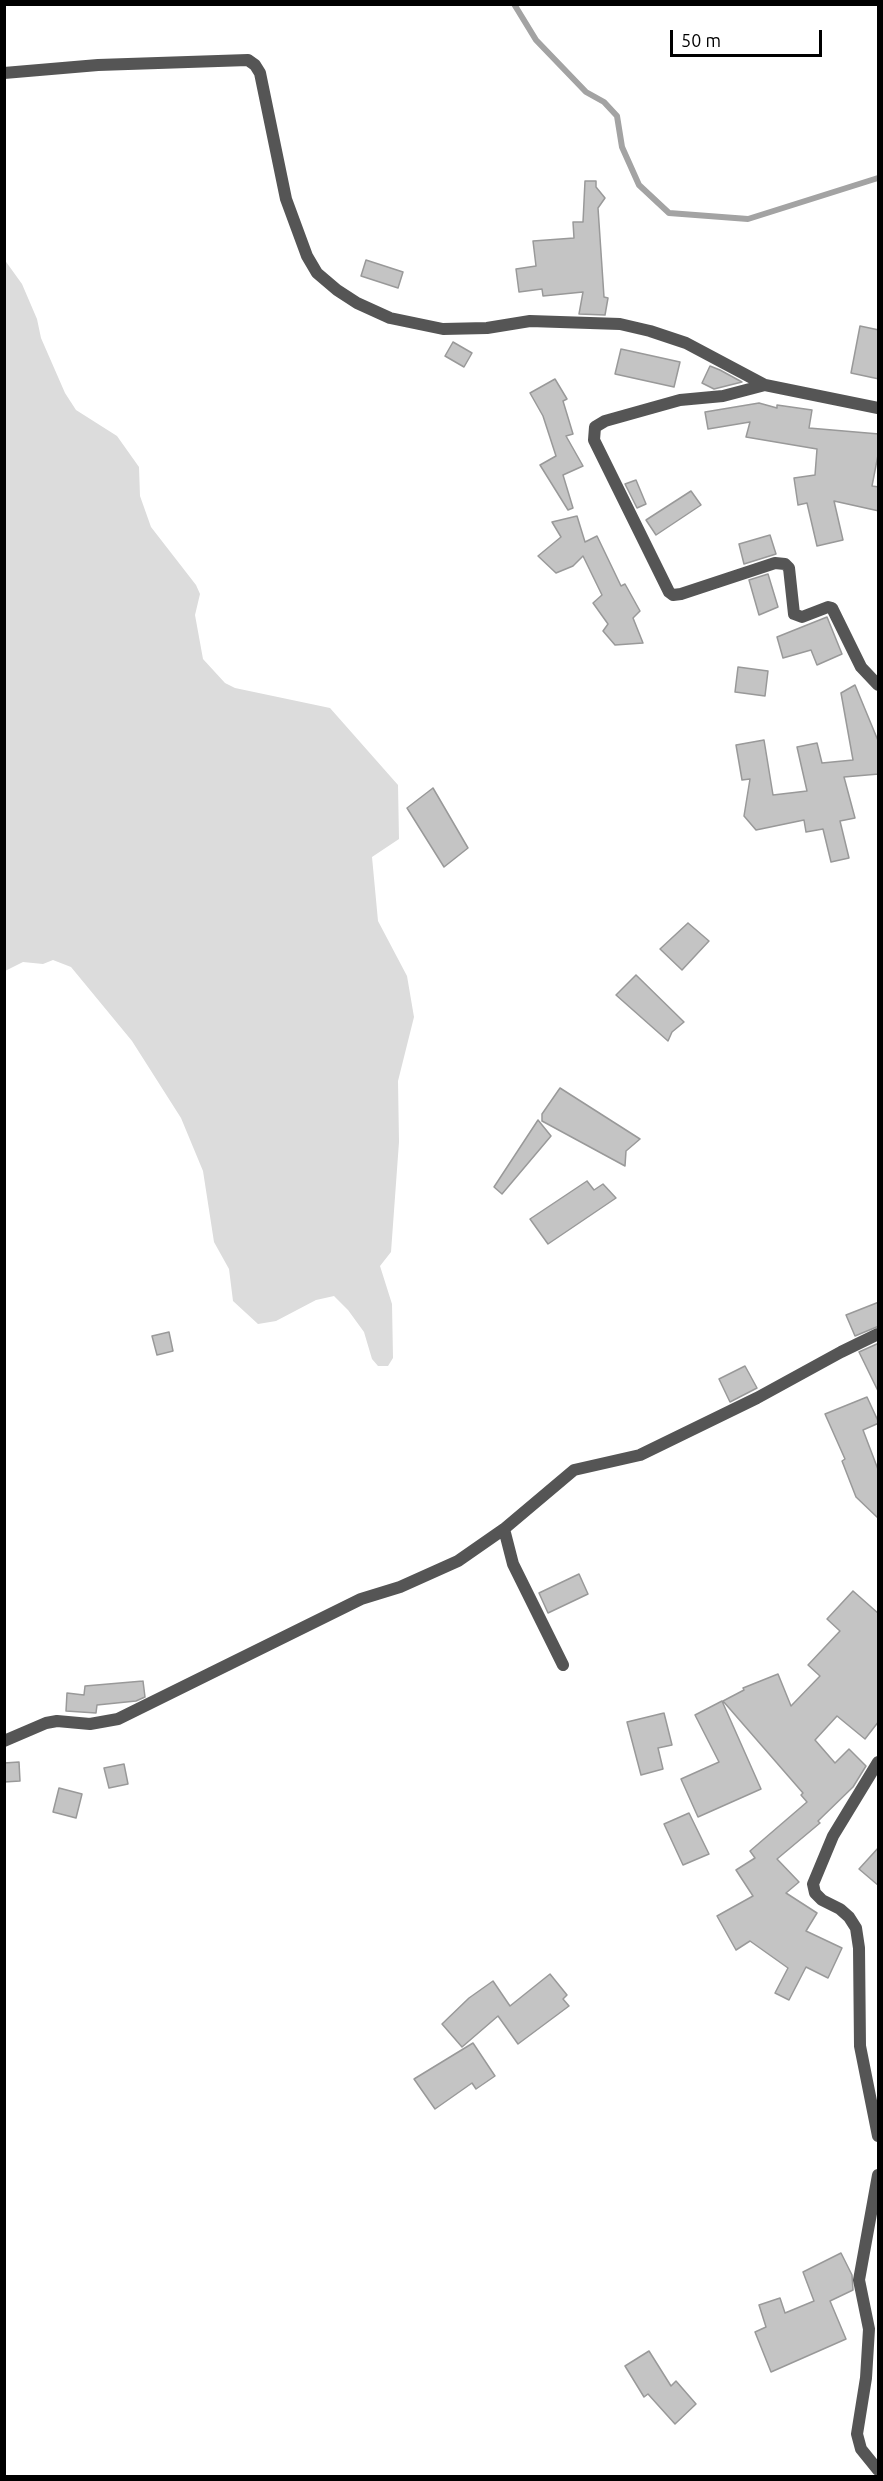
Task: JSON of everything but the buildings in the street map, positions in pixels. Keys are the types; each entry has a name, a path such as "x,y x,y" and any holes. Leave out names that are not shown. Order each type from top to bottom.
{"street":[{"path":"4,73 98,65 248,60 255,65 260,74 286,199 307,256 317,273 357,303 390,318 443,329 488,328 530,321 620,324 686,343 765,386 879,408"},
{"path":"765,386 723,396 680,400 605,421 595,427 594,440 669,592 673,595 681,594 775,563 785,564 789,568 794,614 802,617 828,607 832,608 861,667 879,686"},
{"path":"4,1741 46,1723 57,1721 90,1724 118,1719 362,1599 400,1587 458,1561 504,1529 574,1470 640,1455 757,1398 879,1334"},
{"path":"504,1529 513,1564 562,1665"},
{"path":"879,1762 833,1836 813,1884 815,1893 822,1900 840,1909 856,1928 859,1948 860,2046 879,2136"},
{"path":"879,2175 859,2280 869,2329 866,2378 857,2434 861,2450 879,2470"}],"shaded area":[{"path":"4,259 22,284 37,319 41,338 65,393 76,410 117,436 139,467 140,496 151,527 196,585 200,594 195,615 203,659 225,683 235,688 330,708 398,785 399,839 372,857 378,921 407,976 414,1017 398,1081 399,1142 391,1252 380,1266 392,1304 393,1358 388,1366 378,1366 372,1359 364,1332 334,1296 316,1300 276,1321 258,1324 233,1301 229,1269 214,1242 203,1171 181,1118 132,1041 71,967 53,960 43,964 23,962 5,971"}],"waterway":[{"path":"514,4 536,40 586,92 604,102 617,116 622,147 639,185 669,213 748,219 878,178"}]}
